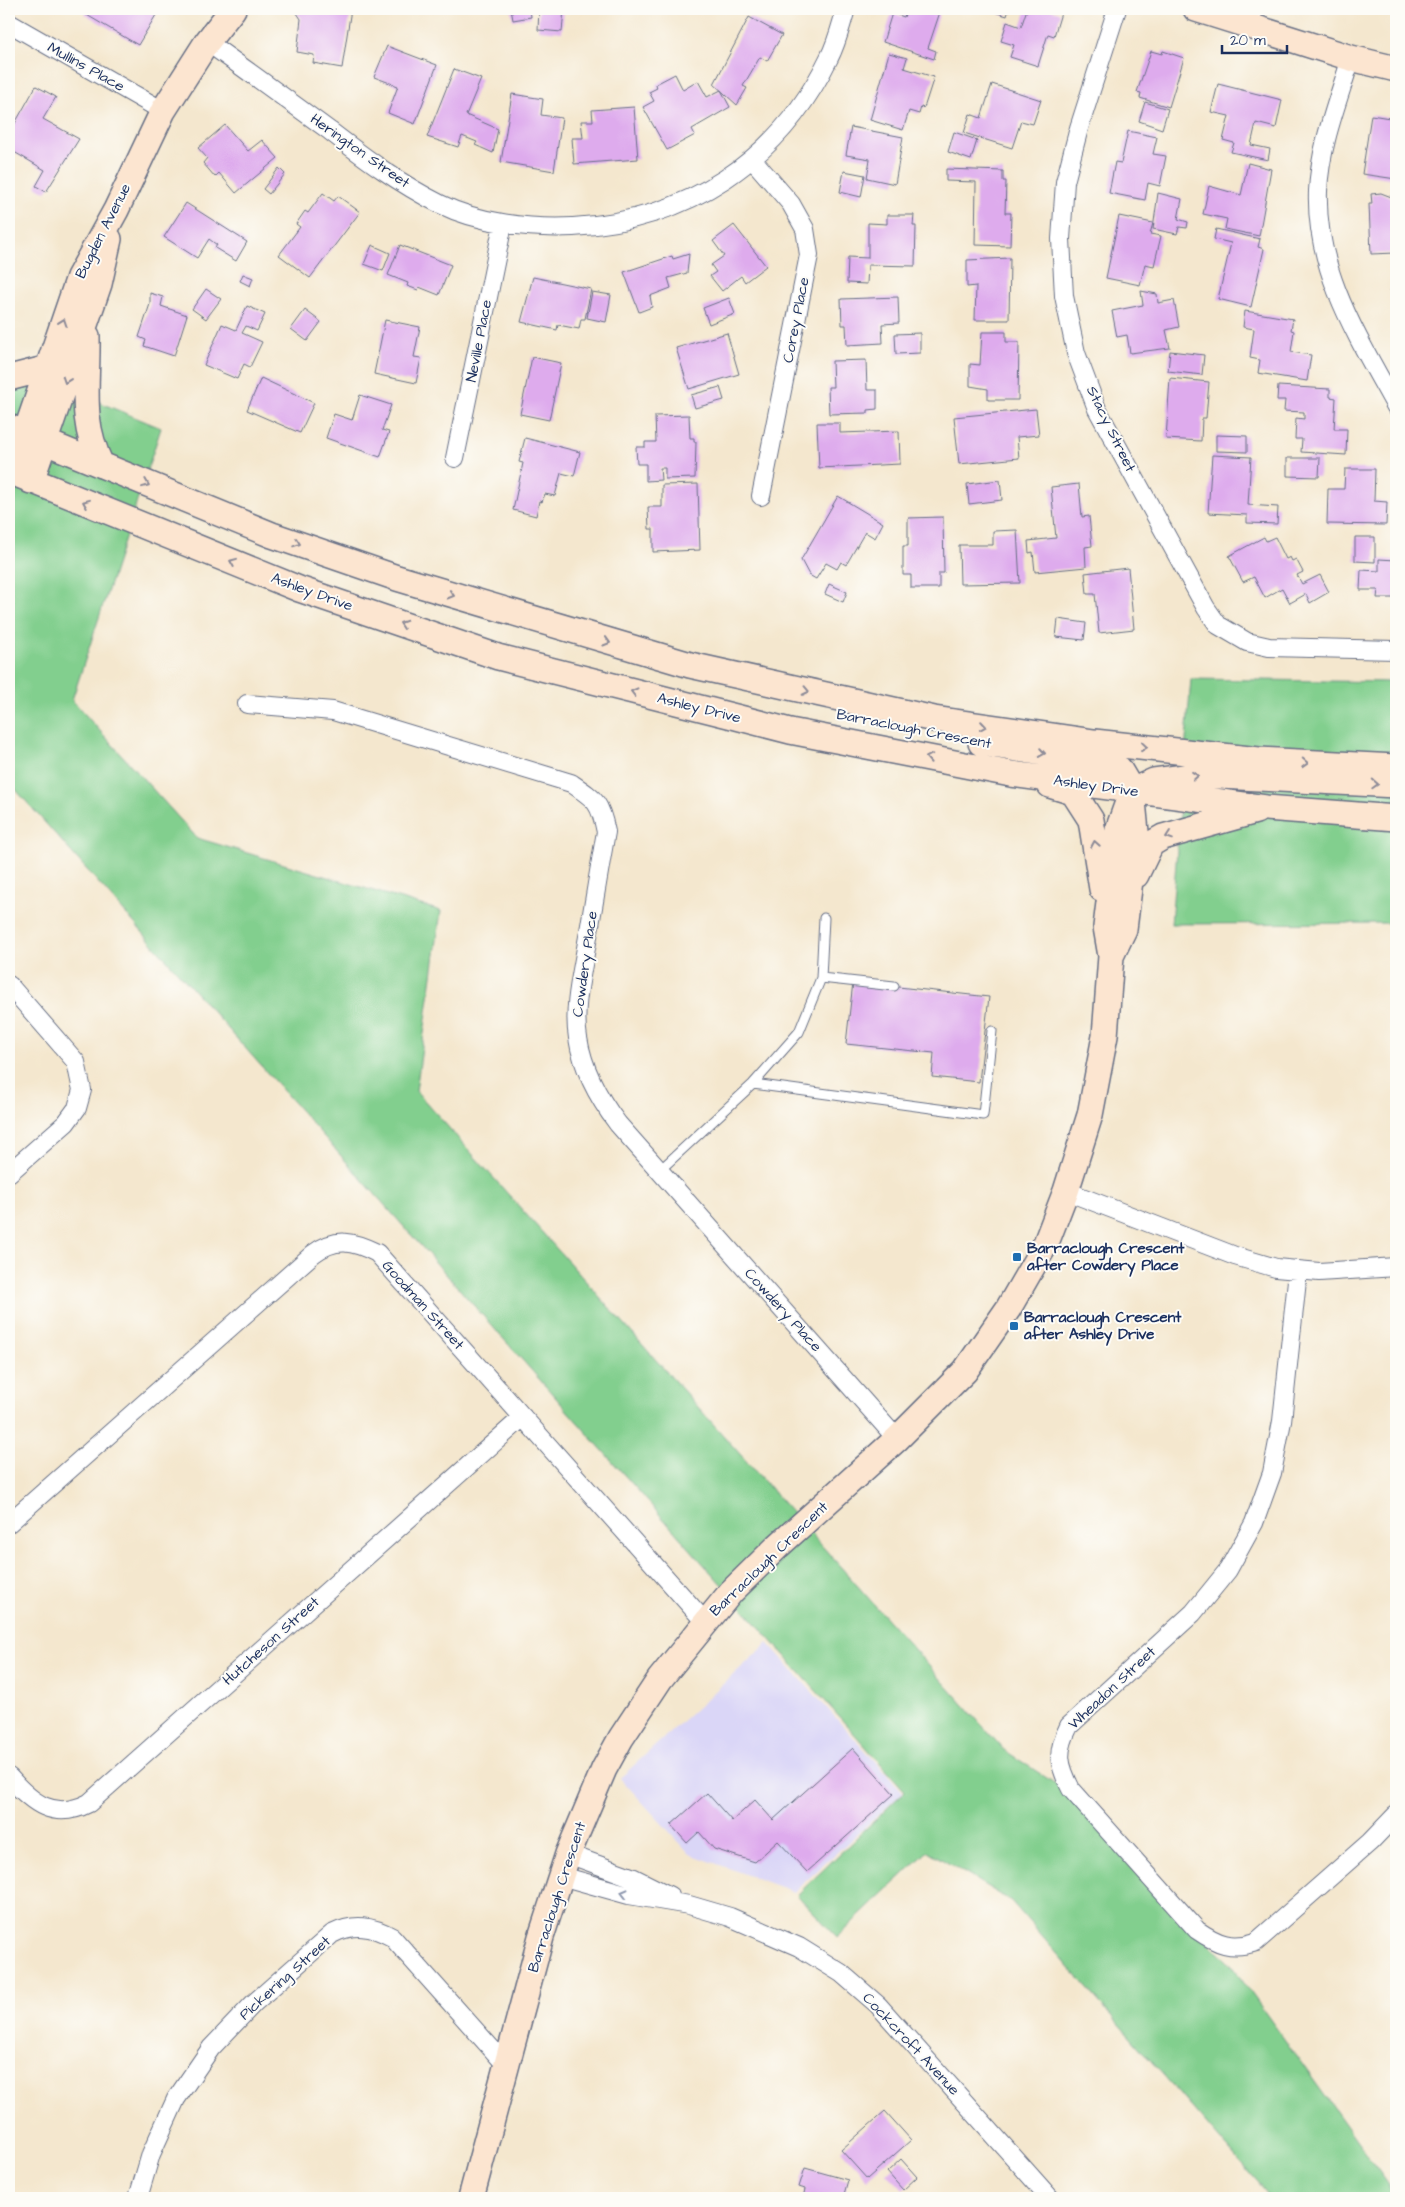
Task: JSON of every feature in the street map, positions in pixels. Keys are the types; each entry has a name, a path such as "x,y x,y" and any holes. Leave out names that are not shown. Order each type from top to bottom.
{"street":[{"name":"Bugden Avenue","path":"17,475 26,434 79,277 116,210 163,111 208,42 233,9"},
{"name":"Herington Street","path":"208,42 387,173 442,205 502,224 555,228 581,227 640,217 671,207 700,194 728,178 753,160 772,141 805,101 830,56 846,9"},
{"name":"Stacy Street","path":"1117,9 1079,128 1065,182 1061,239 1064,296 1070,325 1076,353 1097,409 1206,608 1222,628 1247,642 1269,647 1396,650"},
{"path":"1196,9 1251,17 1351,58 1396,69"},
{"name":"Mullins Place","path":"9,23 163,111"},
{"path":"1351,58 1324,147 1318,191 1320,235 1331,279 1349,322 1396,407"},
{"name":"Corey Place","path":"753,160 791,204 805,229 809,255 761,496"},
{"path":"116,210 98,284 87,318 26,434 272,535 397,578 690,665 934,719 1094,742 1259,760 1396,767"},
{"name":"Neville Place","path":"455,458 502,224"},
{"path":"87,318 86,411 88,432 101,466"},
{"path":"9,378 48,368"},
{"name":"Ashley Drive","path":"17,475 299,589 498,657 790,731 1011,774 1266,808 1396,818"},
{"name":"Barraclough Crescent","path":"690,665 797,706 930,734 1092,761 1119,769 1132,791 1136,832 1124,929 1111,956"},
{"name":"Cowdery Place","path":"247,704 334,711 571,783 592,797 602,810 606,832 579,987 576,1022 578,1040 588,1075 606,1108 897,1439"},
{"path":"1011,774 1073,792 1091,820 1106,927"},
{"path":"1132,791 1154,781 1200,775 1396,785"},
{"name":"Barraclough Crescent","path":"471,2198 542,1937 564,1865 604,1769 621,1738 660,1679 705,1622 778,1546 897,1439 965,1370 1002,1318 1046,1243 1066,1191 1090,1115 1105,1036 1111,956 1106,927 1118,830 1132,791"},
{"path":"1128,895 1140,863 1151,844 1163,837 1266,808"},
{"path":"9,986 76,1062 82,1090 78,1108 66,1123 9,1173"},
{"path":"1066,1191 1235,1256 1276,1268 1319,1272 1396,1267"},
{"name":"Goodman Street","path":"9,1523 313,1254 323,1246 343,1242 358,1243 377,1254 705,1622"},
{"name":"Wheadon Street","path":"1298,1271 1282,1421 1272,1474 1254,1523 1228,1570 1194,1613 1069,1726 1060,1743 1062,1771 1071,1788 1197,1930 1214,1943 1228,1946 1243,1946 1256,1942 1370,1842 1396,1816"},
{"name":"Hutcheson Street","path":"9,1777 35,1803 55,1810 77,1809 89,1803 523,1417"},
{"name":"Cockcroft Avenue","path":"564,1865 629,1894 689,1905 777,1935 799,1946 841,1974 878,2005 1050,2198"},
{"name":"Pickering Street","path":"138,2198 151,2154 176,2099 211,2048 254,2003 332,1934 344,1928 358,1926 380,1930 392,1938 507,2066"}],"lane":[{"path":"659,1170 753,1084 799,1032 821,978 824,918"},
{"path":"821,978 894,986"},
{"path":"753,1084 983,1115 992,1030"}],"shaded area":[{"path":"768,1643 903,1792 794,1892 690,1854 620,1778"}],"green space":[{"path":"9,365 161,428 72,700 197,838 441,911 416,1091 1004,1750 1056,1784 1231,1965 1396,2195 1396,2198 1271,2198 1011,1901 928,1851 837,1937 797,1895 905,1791 9,782"},
{"path":"1191,679 1396,682 1396,923 1171,924"}],"building":[{"path":"88,9 148,9 156,15 138,45 85,14"},
{"path":"320,9 321,11 322,9 351,9 342,68 313,63 314,55 297,52 301,19 295,10"},
{"path":"511,9 530,9 531,17 513,20"},
{"path":"539,9 564,9 562,32 538,30"},
{"path":"907,9 941,9 928,48 936,51 934,59 883,42 892,13 904,17"},
{"path":"985,9 1009,9 1007,16"},
{"path":"1027,9 1049,9 1061,13 1054,36 1048,34 1038,66 1010,57 1014,45 1001,41 1007,22 1021,27"},
{"path":"749,17 782,35 767,61 760,57 743,86 747,88 737,105 714,84"},
{"path":"387,46 437,65 415,124 388,113 398,86 374,77"},
{"path":"1151,51 1162,54 1163,51 1184,58 1169,107 1140,98 1141,93 1137,92"},
{"path":"889,53 907,58 904,68 934,77 924,108 921,107 919,114 909,111 903,130 870,120"},
{"path":"454,69 481,79 466,115 498,129 493,153 475,145 477,142 462,136 458,147 427,137"},
{"path":"675,74 683,90 698,81 707,97 721,90 730,107 692,129 695,135 667,150 643,107 654,101 649,92 657,88 656,84"},
{"path":"992,84 1041,100 1033,124 1021,121 1012,148 964,133 970,114 981,118"},
{"path":"1218,84 1282,100 1276,128 1256,123 1251,145 1270,149 1268,160 1231,152 1234,143 1223,140 1229,116 1211,112"},
{"path":"36,86 56,97 43,119 79,139 46,192 36,186 45,170 9,149 9,134"},
{"path":"512,94 543,99 541,115 562,118 554,171 501,162"},
{"path":"1145,102 1168,109 1162,129 1139,121"},
{"path":"634,107 638,159 574,164 572,138 583,138 581,121 593,121 592,110"},
{"path":"1371,115 1396,119 1396,179 1362,174"},
{"path":"225,125 248,151 262,140 278,158 236,193 219,173 215,177 203,163 207,158 198,148"},
{"path":"851,127 903,137 895,184 867,178 870,159 846,155"},
{"path":"1128,131 1157,137 1153,154 1166,156 1160,186 1148,183 1145,200 1109,193 1115,162 1121,163"},
{"path":"954,132 977,140 971,160 948,152"},
{"path":"1248,163 1271,169 1259,236 1225,229 1227,219 1203,214 1209,186 1241,195"},
{"path":"279,168 285,174 269,194 263,189"},
{"path":"946,169 1003,171 1003,181 1006,181 1005,213 1011,213 1010,246 975,245 976,182 946,181"},
{"path":"844,171 865,175 861,197 840,192"},
{"path":"323,193 334,201 338,196 360,212 310,278 279,255 300,227 296,224 305,211 308,213"},
{"path":"1158,193 1182,199 1178,219 1188,222 1187,228 1179,227 1177,234 1153,229"},
{"path":"1381,193 1394,198 1394,204 1396,204 1396,253 1371,254 1369,204 1372,204 1371,194"},
{"path":"186,203 247,242 236,261 215,248 217,245 209,239 197,258 164,237"},
{"path":"887,215 914,215 913,226 916,226 915,266 868,265 867,284 847,283 848,257 868,258 868,223 887,224"},
{"path":"1119,216 1153,223 1150,234 1161,236 1154,266 1145,264 1140,285 1106,278"},
{"path":"734,225 766,266 745,282 741,276 722,291 710,276 716,272 711,265 724,256 713,241"},
{"path":"1216,229 1260,239 1258,247 1264,249 1251,307 1218,299 1231,243 1214,239"},
{"path":"372,245 390,253 383,271 364,264"},
{"path":"400,245 451,265 439,295 419,287 418,290 407,286 408,283 388,275"},
{"path":"689,254 687,273 668,278 671,288 650,296 652,307 639,312 624,272 672,256 673,259"},
{"path":"1010,258 1009,320 975,320 976,286 967,287 967,260"},
{"path":"243,274 253,278 250,286 240,281"},
{"path":"533,277 591,289 585,319 581,319 579,329 558,325 557,330 521,322"},
{"path":"1396,287 1396,303 1390,290"},
{"path":"206,289 221,299 206,319 192,309"},
{"path":"1141,291 1157,294 1158,303 1174,300 1179,327 1166,330 1170,348 1130,353 1127,335 1117,337 1112,311 1143,305"},
{"path":"592,292 611,295 606,322 587,318"},
{"path":"150,293 163,297 161,306 187,315 174,356 144,346 146,340 139,337 150,304"},
{"path":"898,297 899,323 882,324 883,343 847,345 846,325 842,325 841,299"},
{"path":"729,298 735,314 709,324 703,308"},
{"path":"247,306 265,314 257,331 246,326 242,333 262,342 250,367 244,364 237,379 204,365 222,324 236,330"},
{"path":"305,310 321,322 307,341 291,329"},
{"path":"1245,311 1293,319 1291,330 1294,331 1291,352 1311,355 1307,381 1258,373 1260,360 1250,358 1254,329 1243,327"},
{"path":"385,320 420,327 414,357 421,358 416,383 374,374"},
{"path":"982,332 1006,332 1006,342 1019,342 1018,400 988,400 988,389 970,386 970,364 980,365"},
{"path":"727,333 739,374 689,389 676,348"},
{"path":"920,333 920,353 896,354 895,334"},
{"path":"1170,351 1204,355 1202,375 1168,371"},
{"path":"532,357 561,363 549,420 520,414"},
{"path":"866,360 867,390 877,390 877,409 868,410 868,413 829,414 828,387 833,387 832,361"},
{"path":"261,378 314,403 300,433 247,410"},
{"path":"1170,378 1209,382 1206,418 1202,418 1201,441 1166,439"},
{"path":"1278,386 1330,389 1330,397 1336,398 1334,429 1347,429 1346,455 1301,452 1302,439 1295,439 1296,418 1304,419 1304,412 1284,411 1285,400 1277,400"},
{"path":"720,387 724,400 695,408 691,395"},
{"path":"360,395 391,405 382,430 389,432 380,457 326,438 334,414 352,420"},
{"path":"1036,409 1039,435 1017,437 1019,458 959,464 954,417"},
{"path":"689,415 690,438 694,438 694,442 696,442 695,478 665,479 665,468 660,468 661,480 646,481 646,464 637,464 636,447 645,447 645,442 656,442 655,416"},
{"path":"817,423 840,423 840,433 899,431 900,464 819,468"},
{"path":"1216,435 1247,436 1247,452 1216,451"},
{"path":"525,438 580,452 574,476 561,473 555,496 545,494 542,502 539,501 536,516 513,510 523,463 519,462"},
{"path":"1212,455 1251,457 1248,505 1278,507 1277,524 1247,523 1247,515 1208,513"},
{"path":"1287,458 1320,458 1319,477 1287,476"},
{"path":"1345,469 1375,469 1374,501 1387,502 1386,525 1327,524 1328,489 1344,489"},
{"path":"1000,480 1002,500 969,504 967,484"},
{"path":"698,484 700,550 653,552 653,529 649,529 648,507 662,507 662,485"},
{"path":"1079,484 1082,517 1089,516 1092,546 1085,547 1086,567 1035,572 1033,552 1029,553 1028,541 1056,538 1051,487"},
{"path":"838,496 883,523 875,538 865,532 846,565 841,562 837,569 826,563 816,579 809,575 801,560"},
{"path":"943,517 944,573 939,573 939,588 911,588 911,575 903,575 903,546 908,546 908,518"},
{"path":"1017,530 1020,583 960,584 959,545 993,545 993,531"},
{"path":"1264,537 1266,541 1275,537 1286,559 1290,557 1292,561 1296,559 1303,572 1297,575 1302,584 1320,575 1329,592 1310,603 1306,594 1290,603 1282,588 1265,598 1254,577 1243,582 1229,556"},
{"path":"1355,537 1375,537 1375,562 1355,561"},
{"path":"1379,559 1396,560 1396,598 1377,598 1378,590 1360,590 1361,570 1379,571"},
{"path":"1128,568 1134,629 1099,633 1095,594 1087,594 1085,573"},
{"path":"829,584 847,592 843,602 825,594"},
{"path":"1058,619 1086,623 1084,640 1056,637"},
{"path":"853,982 989,997 979,1082 932,1077 934,1053 846,1044"},
{"path":"853,1748 894,1794 807,1872 778,1841 755,1862 714,1849 699,1832 687,1843 671,1825 707,1793 732,1821 755,1800 773,1820"},
{"path":"885,2111 911,2140 867,2179 841,2150"},
{"path":"901,2159 917,2177 903,2190 887,2172"},
{"path":"805,2168 848,2180 843,2198 803,2198 805,2189 799,2187"}],"place":[{"name":"Barraclough Crescent after Cowdery Place","path":"1017,1257"},
{"name":"Barraclough Crescent after Ashley Drive","path":"1014,1326"}]}
